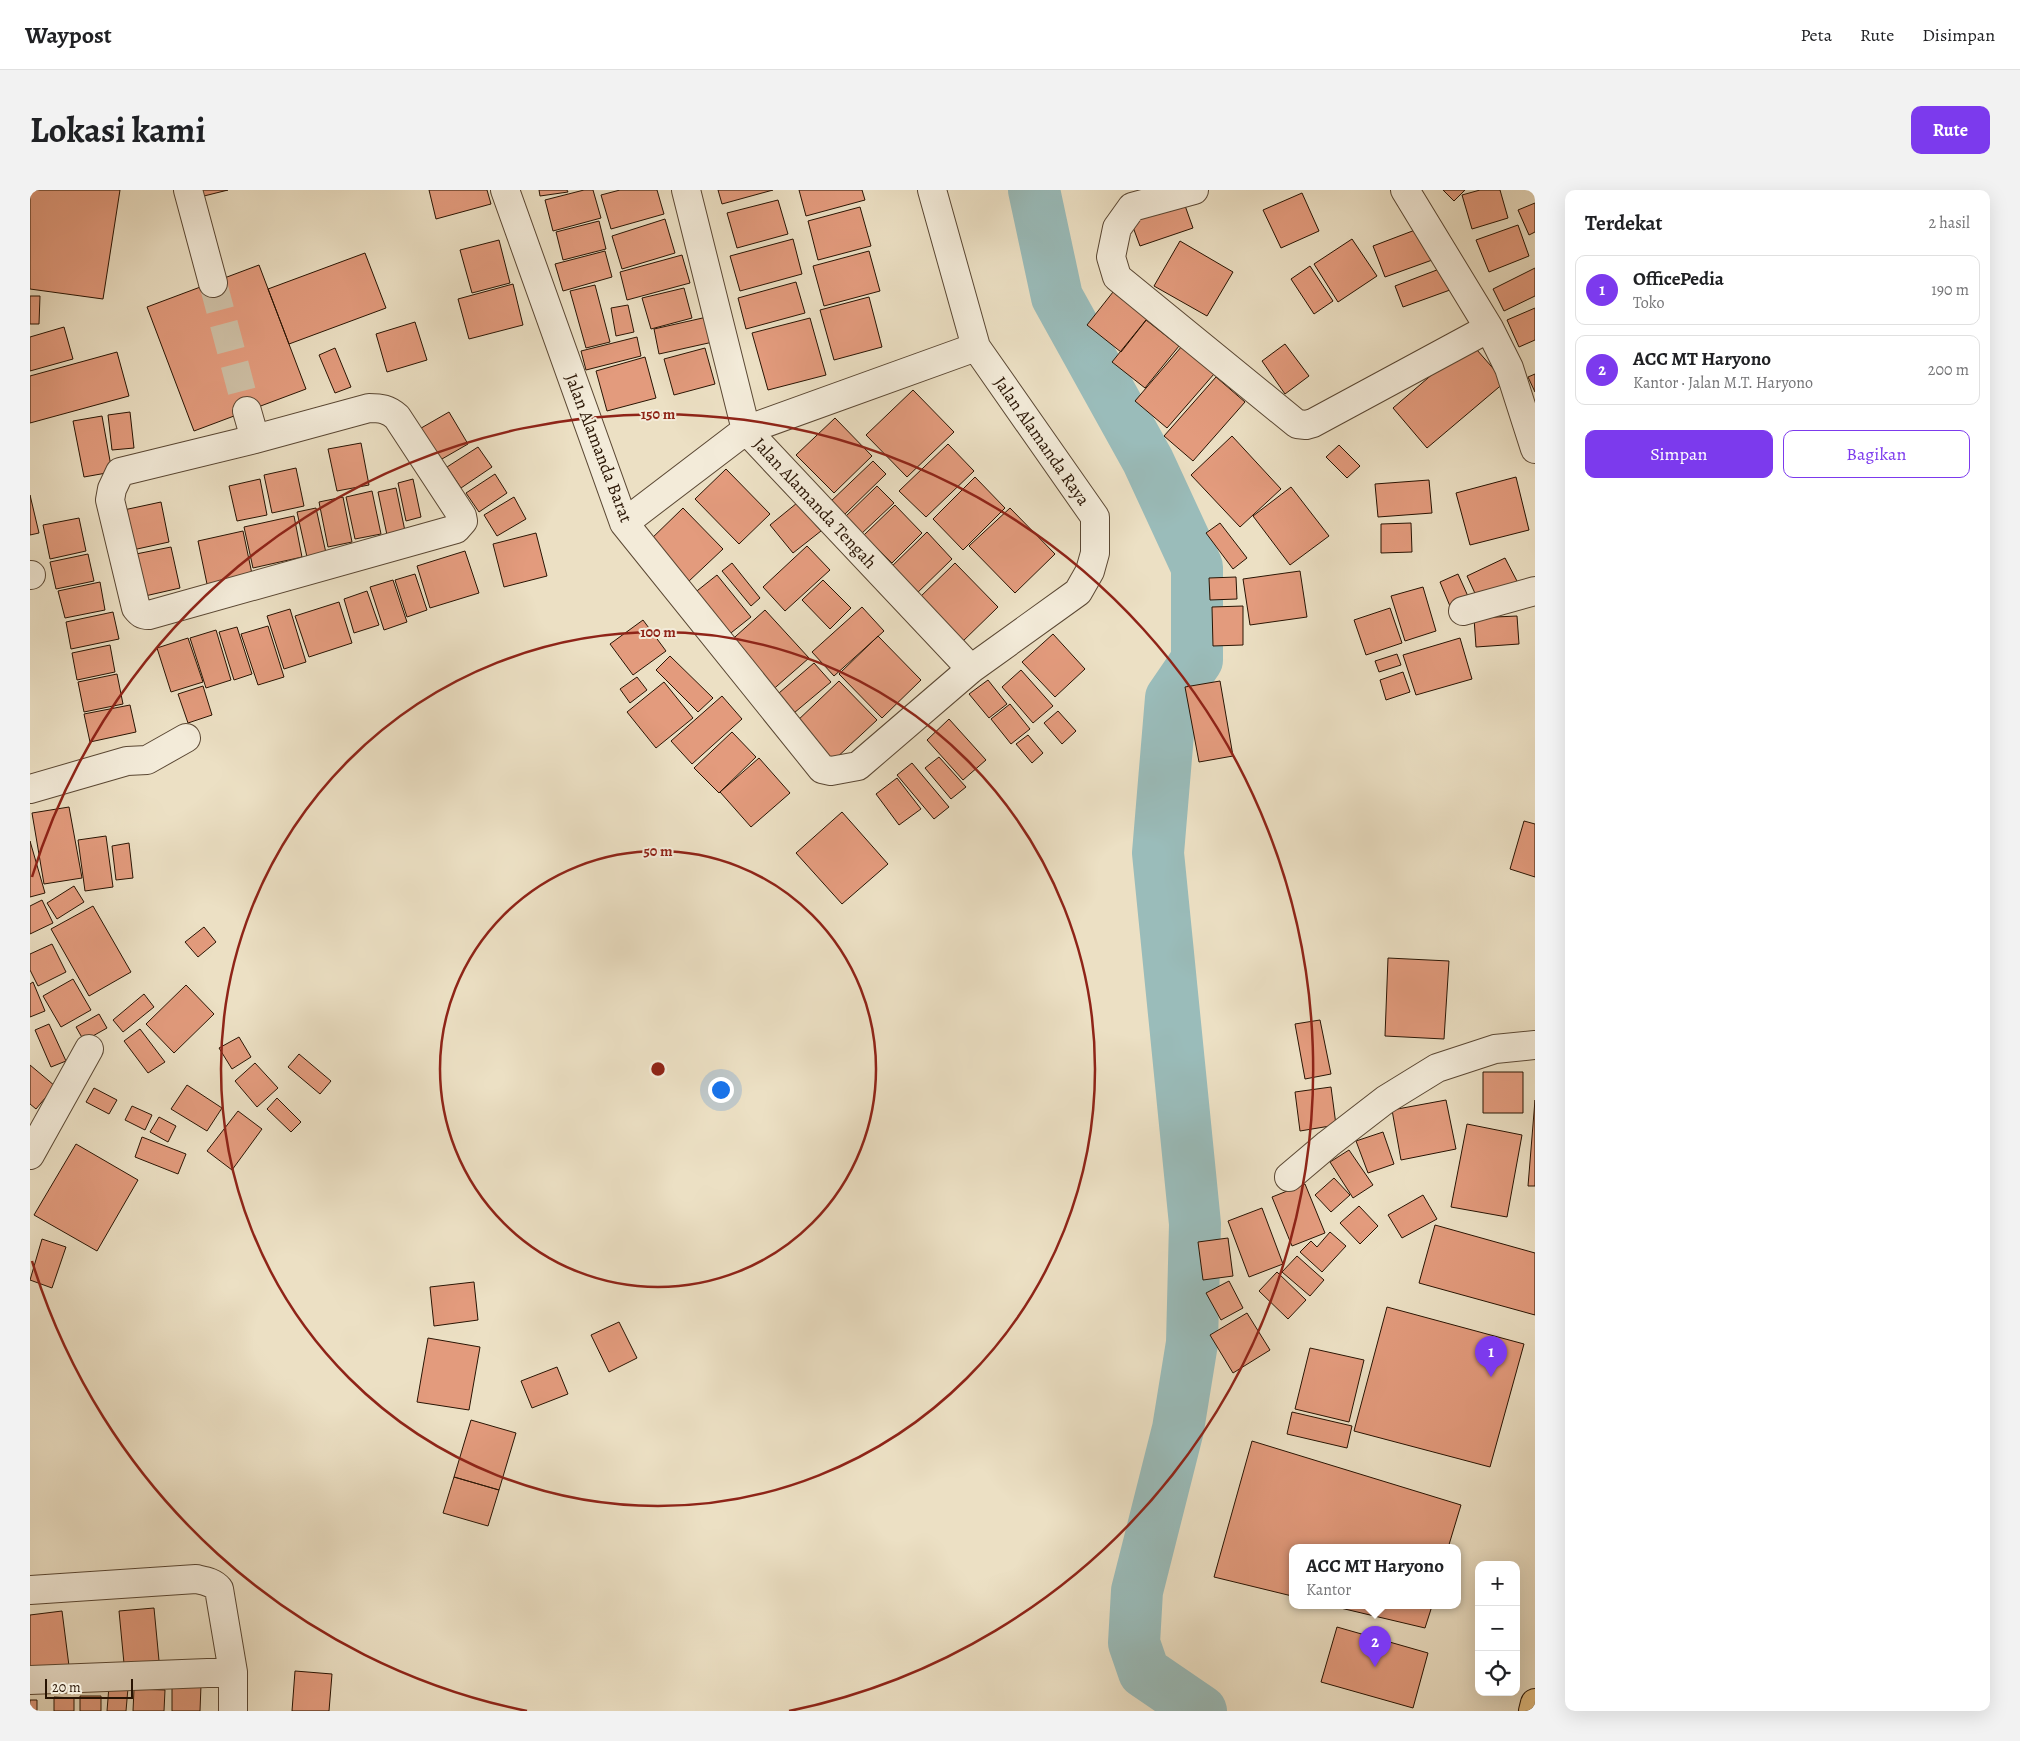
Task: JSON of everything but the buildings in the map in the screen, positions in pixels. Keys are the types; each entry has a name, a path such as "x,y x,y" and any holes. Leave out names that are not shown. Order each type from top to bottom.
{"main road":[{"path":"1533,1711 1535,1703"}],"street":[{"path":"188,190 213,283"},
{"name":"Jalan Alamanda Barat","path":"505,190 624,523 822,769"},
{"name":"Jalan Alamanda Tengah","path":"686,190 746,430 971,669"},
{"name":"Jalan Alamanda Raya","path":"822,769 831,771 858,766 971,669 1078,592 1090,571 1095,553 1095,518 976,347 932,190"},
{"path":"1194,190 1132,206 1117,228 1111,257 1117,277 1297,424 1306,425 1313,423 1488,328"},
{"path":"1406,190 1488,328 1509,368 1535,449"},
{"path":"624,523 746,430 976,347"},
{"path":"369,408 381,408 390,411 397,417 462,516 463,521 456,529 143,615 136,608 110,500 116,477 120,472 255,439 369,408"},
{"path":"247,411 255,439"},
{"path":"1463,611 1535,591"},
{"path":"30,789 127,761 147,760 186,738"},
{"path":"1289,1177 1385,1100 1437,1068 1495,1049 1535,1044"},
{"path":"30,1155 89,1049"},
{"path":"30,1590 196,1579 209,1582 219,1590 233,1672 233,1711"},
{"path":"30,1680 233,1672"}],"waterway":[{"path":"1034,190 1057,297 1148,461 1197,567 1197,660 1171,698 1158,853 1195,1224 1192,1343 1178,1429 1137,1591 1134,1643 1144,1672 1201,1711"}],"tunnel":[{"path":"213,283 247,411"}],"place":[{"name":"OfficePedia","path":"1491,1377"},
{"name":"ACC MT Haryono","path":"1375,1667"}]}
